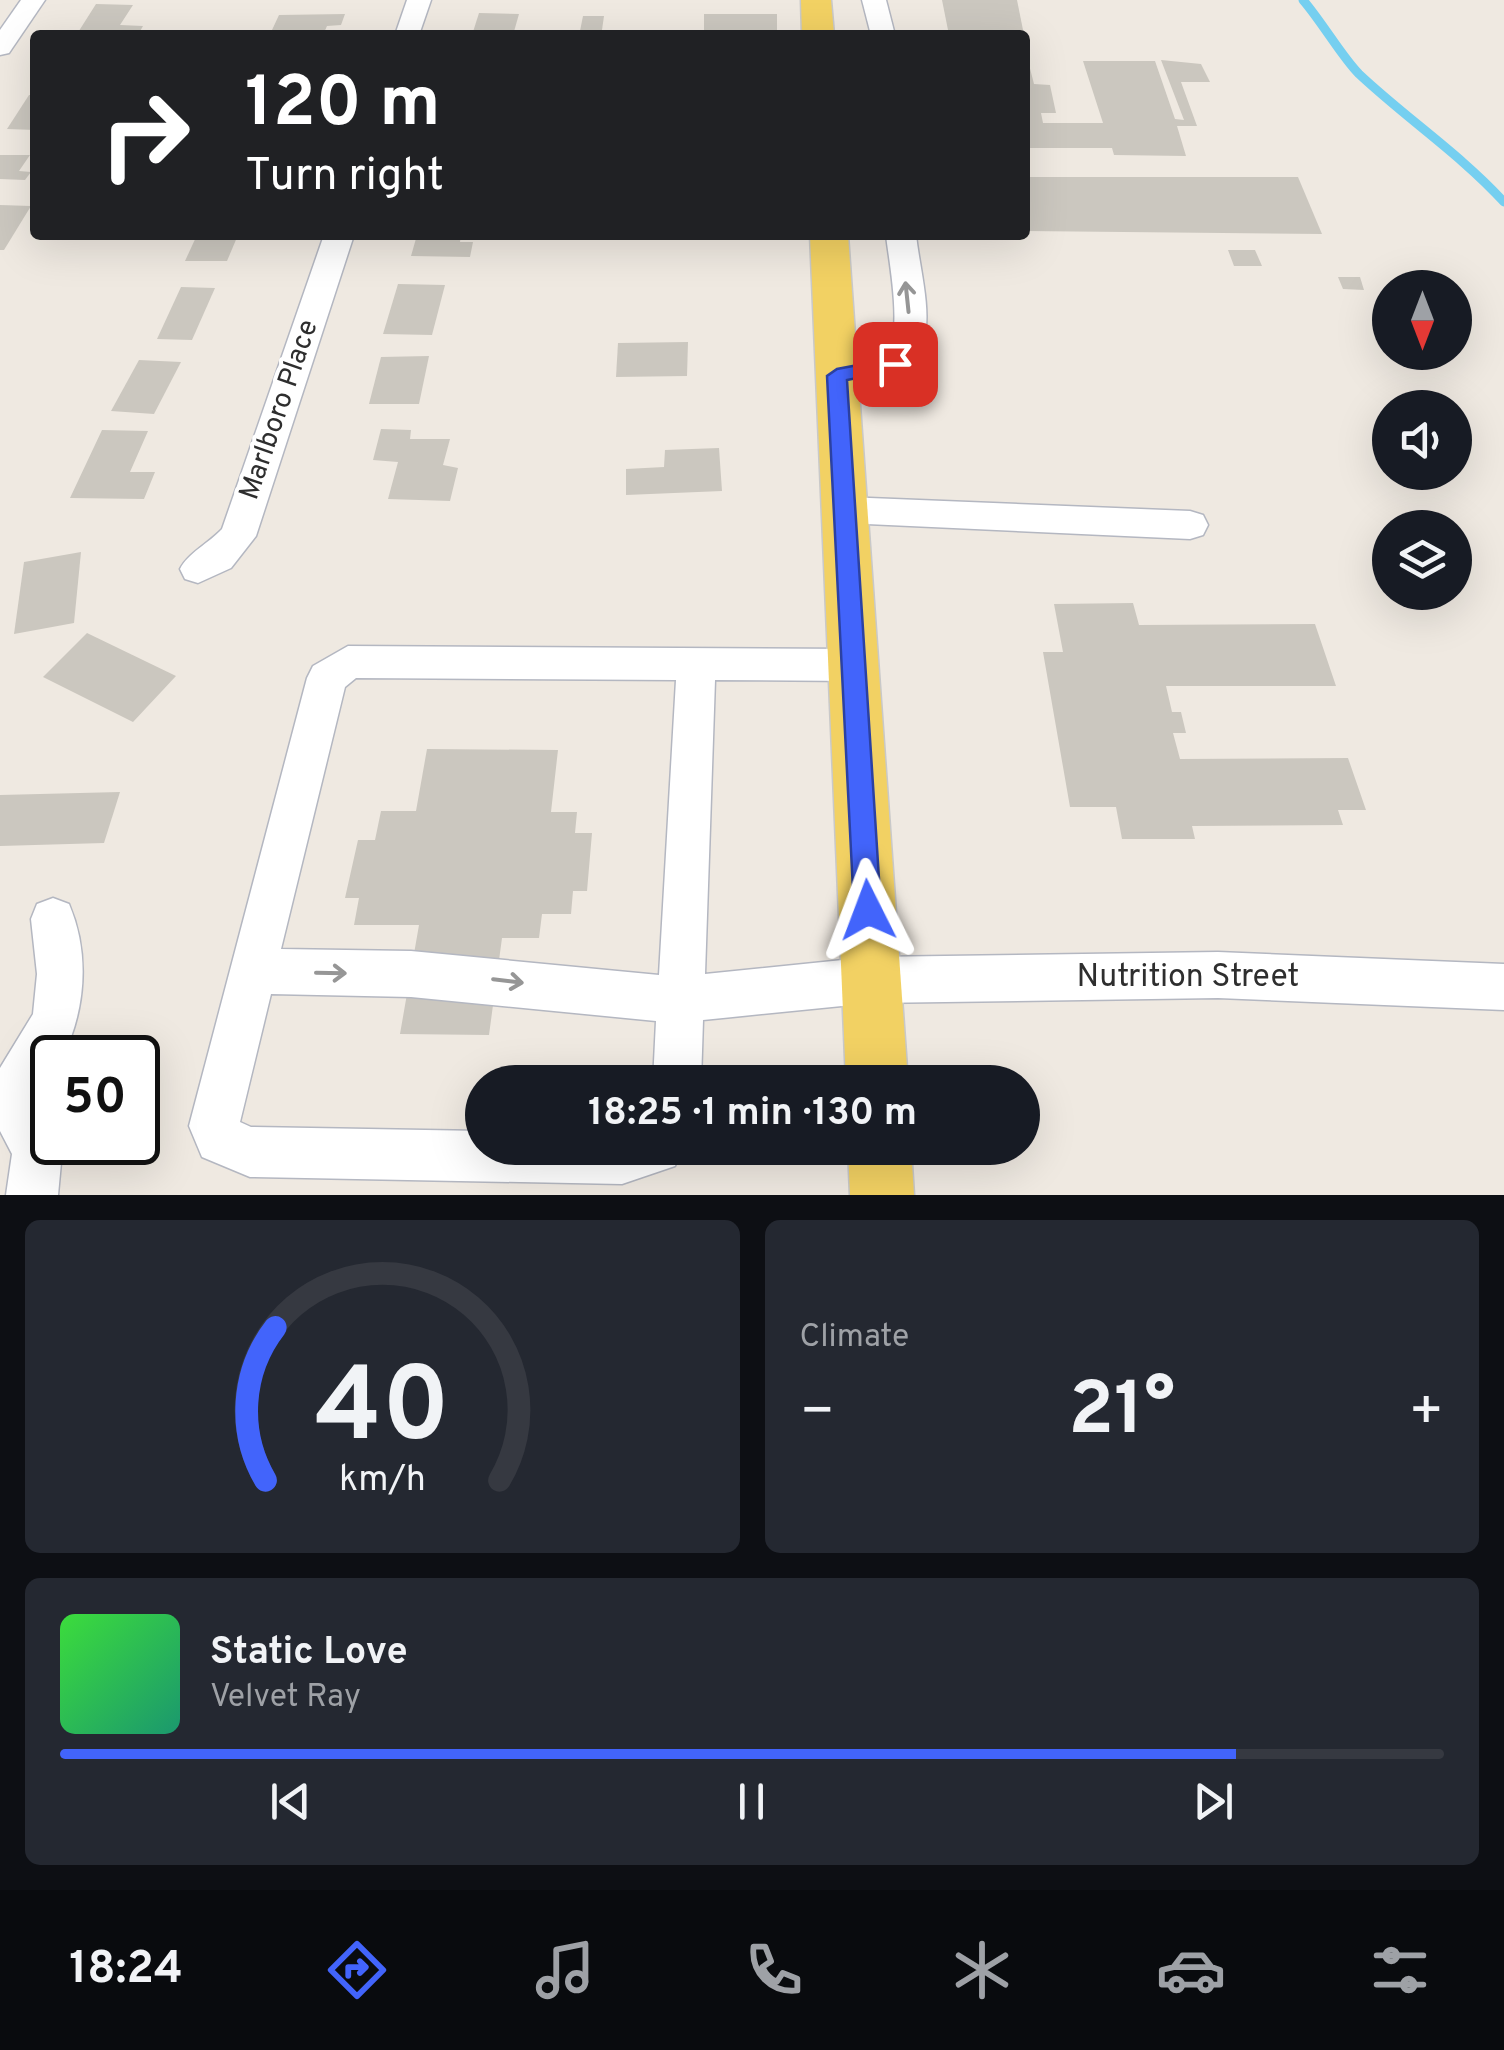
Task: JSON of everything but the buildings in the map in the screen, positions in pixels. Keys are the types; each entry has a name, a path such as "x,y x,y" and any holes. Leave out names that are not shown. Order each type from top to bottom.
{"main road":[{"path":"816,0 818,30"},
{"path":"830,240 876,1065"},
{"path":"881,1165 882,1195"}],"street":[{"path":"0,48 32,0"},
{"path":"409,30 419,0"},
{"path":"874,0 882,30"},
{"name":"Marlboro Place","path":"198,568 218,558 238,536 338,240"},
{"path":"837,376 895,364 908,352 910,322 902,240"},
{"path":"845,510 1190,525"},
{"path":"465,1156 250,1152 220,1138 214,1126 320,697 336,668 348,662 854,665"},
{"path":"678,1065 696,663"},
{"path":"32,1195 37,1152 9,1097 43,1050 60,1012 63,975 53,919"},
{"name":"Nutrition Street","path":"252,972 410,974 497,980 624,998 681,999 872,980 1218,975 1504,987"}],"waterway":[{"path":"1303,0 1359,74 1504,202"}],"route":[{"path":"868,910 837,376 895,364"}]}
